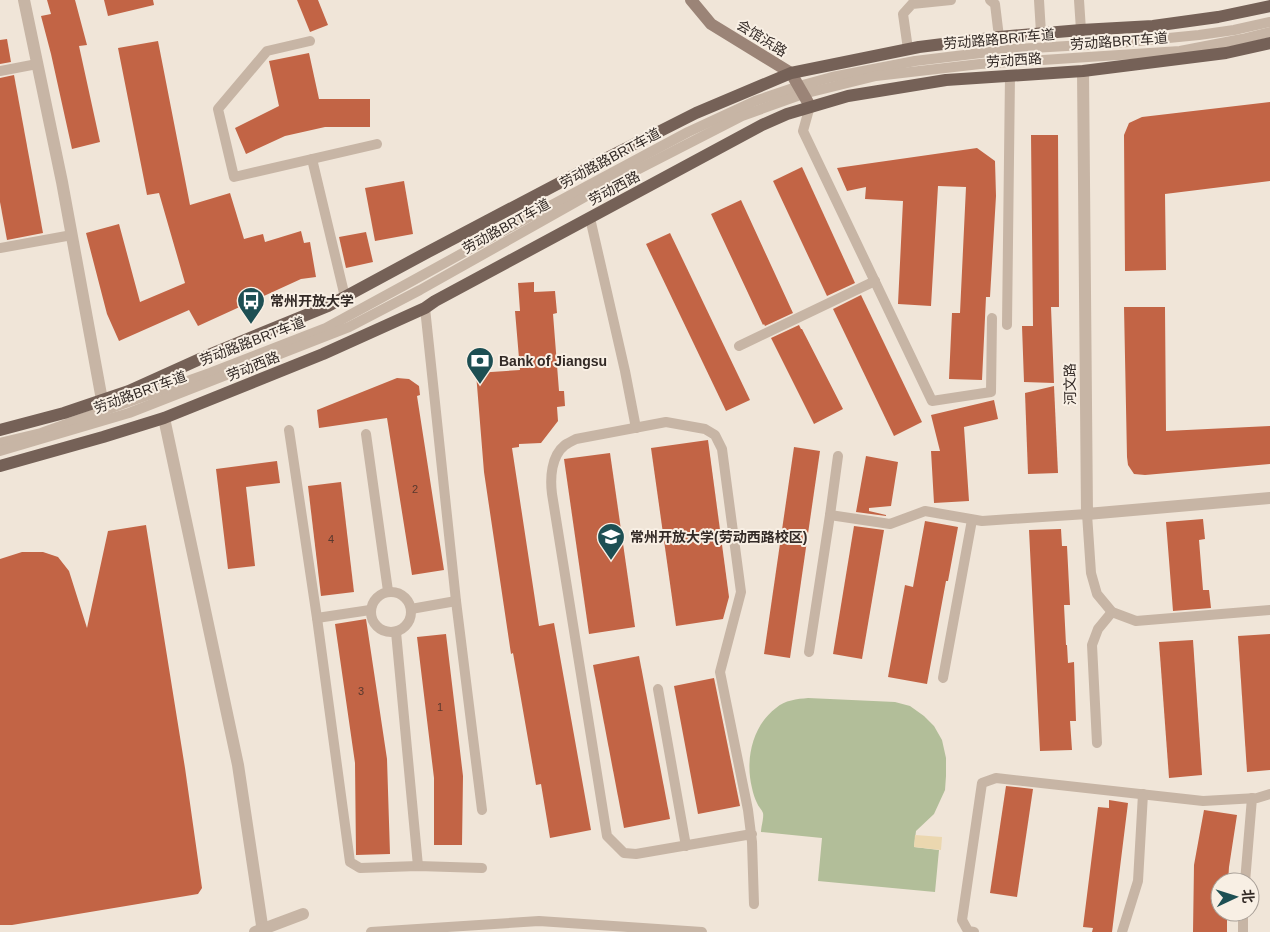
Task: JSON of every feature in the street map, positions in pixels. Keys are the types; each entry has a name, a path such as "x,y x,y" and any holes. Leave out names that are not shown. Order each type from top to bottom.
{"main road":[{"name":"劳动西路","path":"0,430 64,413 129,391 328,306 654,134 696,113 791,73 908,49 999,37 1153,26 1270,6"},
{"name":"劳动西路","path":"0,466 164,418 322,354 425,308 762,125 810,106 848,96 946,80 1082,71 1226,53 1270,43"}],"street":[{"path":"24,0 62,182 102,400"},
{"name":"会馆浜路","path":"692,0 711,24 791,73 810,106"},
{"name":"河文路","path":"1082,71 1087,514"},
{"path":"164,418 238,765 260,931 304,914"},
{"path":"1087,514 1270,498"}],"lane":[{"path":"908,49 903,14 912,4 951,0"},
{"path":"990,0 995,4 999,37"},
{"path":"1039,0 1041,34"},
{"path":"1079,0 1081,30"},
{"name":"劳动路路BRT车道","path":"0,443 41,433 210,373 326,328 688,132 755,101 801,90 832,77 915,61 1014,50 1199,35 1270,22"},
{"name":"劳动路BRT车道","path":"0,451 129,413 350,327 429,285 592,193 742,116 801,90 876,76 980,64 1180,50 1242,40 1270,32"},
{"path":"310,41 267,51 218,109 234,177 377,144"},
{"path":"0,71 37,64"},
{"path":"1007,325 1010,75"},
{"path":"810,106 802,131 932,401 991,392 992,318"},
{"path":"312,159 344,298"},
{"path":"590,218 636,428"},
{"path":"0,248 72,235"},
{"path":"739,346 875,281"},
{"path":"425,308 456,601 482,810"},
{"path":"752,834 636,854 624,853 607,836 552,494 551,481 554,462 563,446 576,439 666,422 705,430 715,435 722,449 741,592 720,672 752,834 754,904"},
{"path":"289,430 350,862 360,868 418,866 482,868"},
{"path":"366,434 388,591"},
{"path":"809,652 838,456"},
{"path":"830,515 890,524 925,511 982,521 1087,514 1091,573 1097,594 1112,612 1136,621 1270,610"},
{"path":"943,678 972,520"},
{"path":"388,591 402,594 407,599 411,609 407,624 396,632 383,631 378,628 370,616 372,603 376,597 388,591"},
{"path":"411,609 456,601"},
{"path":"317,618 370,610"},
{"path":"1097,744 1092,645 1098,629 1112,612"},
{"path":"396,632 418,866"},
{"path":"658,689 686,846"},
{"path":"974,932 968,931 962,920 982,783 996,778 1203,801 1252,798 1270,794"},
{"path":"1122,932 1138,881 1144,794"},
{"path":"1246,872 1252,798"},
{"path":"371,932 485,928 539,921 702,932"}],"green space":[{"path":"808,698 895,702 910,706 934,726 942,740 946,758 945,790 934,814 916,831 914,847 939,850 935,892 818,881 822,838 761,832 763,813 753,794 750,777 749,766 752,744 761,724 780,705 791,700"}],"sand":[{"path":"915,835 942,837 941,850 914,847"}],"building":[{"path":"47,0 75,0 87,45 79,46 100,142 72,149 41,16 51,14"},
{"path":"104,0 153,0 154,5 108,16"},
{"path":"297,0 318,0 328,25 310,32"},
{"path":"7,39 11,62 0,64 0,40"},
{"path":"158,41 190,205 230,193 244,239 263,234 265,242 301,231 304,243 310,242 316,277 301,279 198,326 189,310 119,341 107,314 86,233 119,224 140,302 185,283 159,193 147,195 118,48"},
{"path":"309,53 319,99 370,99 370,127 325,127 285,136 246,154 235,128 279,106 269,61"},
{"path":"14,75 43,233 7,240 0,202 0,78"},
{"path":"1270,102 1270,181 1165,194 1166,270 1125,271 1124,135 1129,123 1142,117"},
{"path":"1031,135 1058,135 1059,307 1051,307 1054,383 1024,382 1022,326 1033,326"},
{"path":"977,148 995,161 996,196 990,297 986,297 982,380 949,379 952,313 960,313 966,187 938,186 931,306 898,304 903,201 865,199 866,187 847,191 837,168"},
{"path":"802,167 855,283 827,296 773,181"},
{"path":"404,181 413,234 375,241 365,188"},
{"path":"741,200 793,313 765,326 711,214"},
{"path":"366,232 373,262 346,268 339,237"},
{"path":"670,233 750,400 726,411 646,244"},
{"path":"534,282 534,292 555,291 557,313 553,314 559,391 564,391 565,406 557,407 558,421 541,443 519,444 519,447 512,448 539,626 554,623 591,830 550,838 541,784 536,785 513,653 511,654 484,472 476,373 520,370 515,311 520,311 518,283"},
{"path":"861,295 922,422 894,436 833,309"},
{"path":"1124,307 1165,307 1166,431 1270,426 1270,464 1145,475 1134,474 1128,465 1127,457"},
{"path":"799,325 843,409 814,424 771,338"},
{"path":"397,378 409,379 419,386 420,395 417,396 444,570 412,575 387,418 319,428 317,410"},
{"path":"1054,386 1058,473 1028,474 1025,393"},
{"path":"994,400 998,419 964,427 969,501 934,503 931,451 940,451 931,415"},
{"path":"708,440 729,597 723,619 676,626 651,448"},
{"path":"794,447 820,451 790,658 764,654"},
{"path":"610,453 635,627 589,634 564,459"},
{"path":"866,456 898,462 891,506 869,508 869,511 886,516 856,512"},
{"path":"277,461 280,483 246,487 255,566 228,569 216,469"},
{"path":"341,482 354,592 321,596 308,486"},
{"path":"1203,519 1205,539 1199,540 1203,590 1209,590 1211,608 1173,611 1166,522"},
{"path":"925,521 958,527 927,684 888,677 905,585 913,587"},
{"path":"146,525 202,888 198,894 12,925 0,925 0,559 22,552 43,552 58,557 69,571 87,628 108,531"},
{"path":"854,526 884,530 862,659 833,654"},
{"path":"1061,529 1062,546 1067,546 1070,605 1064,605 1066,645 1068,663 1074,662 1076,721 1070,721 1072,750 1040,751 1029,530"},
{"path":"366,619 387,759 390,854 356,855 355,763 335,624"},
{"path":"446,634 463,776 462,845 434,845 434,778 417,637"},
{"path":"1270,634 1270,770 1247,772 1238,636"},
{"path":"1193,640 1202,775 1169,778 1159,642"},
{"path":"639,656 670,819 624,828 593,665"},
{"path":"714,678 740,806 698,814 674,686"},
{"path":"1006,786 1033,789 1017,897 990,893"},
{"path":"1109,800 1128,803 1112,932 1092,932 1093,928 1083,927 1098,807 1109,808"},
{"path":"1204,810 1237,815 1229,872 1210,872 1210,922 1227,922 1227,932 1193,932 1194,865"}],"place":[{"name":"常州开放大学","path":"251,325"},
{"name":"Bank of Jiangsu","path":"480,385"},
{"name":"常州开放大学(劳动西路校区)","path":"611,561"}]}
